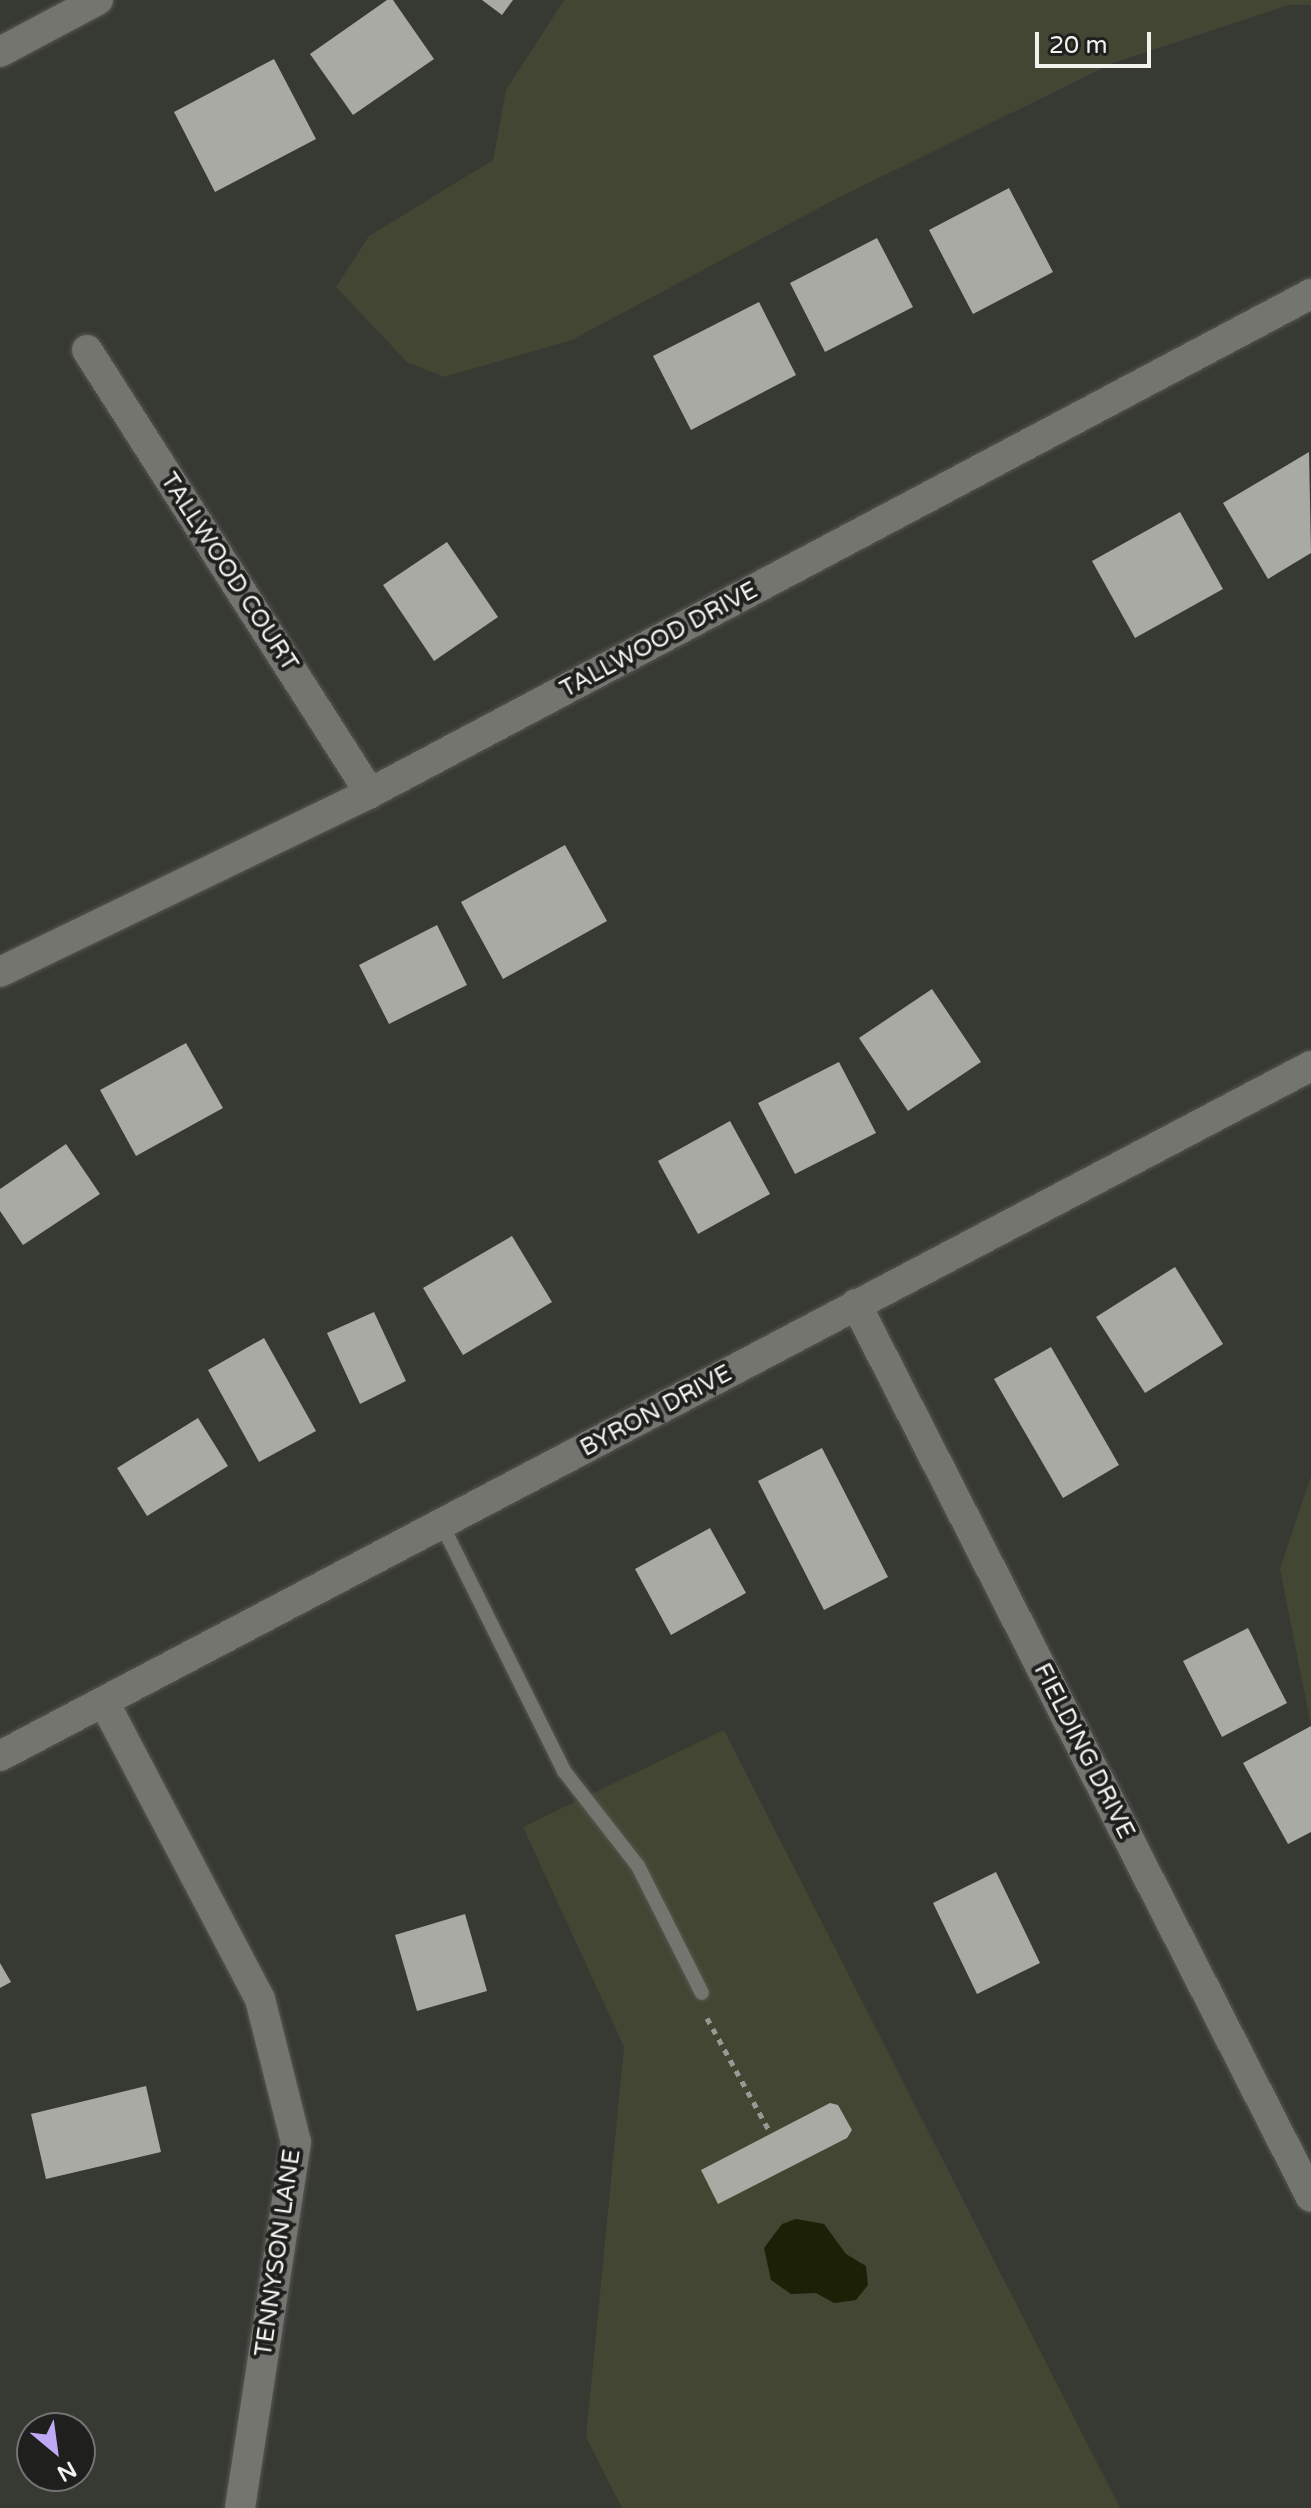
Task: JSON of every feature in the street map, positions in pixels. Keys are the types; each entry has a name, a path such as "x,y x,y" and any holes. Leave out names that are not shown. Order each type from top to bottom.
{"street":[{"path":"0,52 98,0"},
{"name":"TALLWOOD DRIVE","path":"0,972 370,793 1311,294"},
{"name":"TALLWOOD COURT","path":"87,350 370,793"},
{"name":"BYRON DRIVE","path":"0,1756 1311,1066"},
{"name":"FIELDING DRIVE","path":"856,1304 1311,2197"},
{"name":"TENNYSON LANE","path":"104,1702 260,1999 296,2142 240,2508"}],"lane":[{"path":"442,1525 564,1771 638,1866 702,1993"}],"path":[{"path":"703,2010 771,2134"}],"shaded area":[{"path":"564,0 1311,0 1311,5 1289,5 1113,63 834,200 572,340 444,377 407,362 336,287 369,236 493,160 506,90"},
{"path":"1311,1476 1311,1726 1280,1569"},
{"path":"724,1730 1120,2508 622,2508 586,2437 624,2047 523,1827"},
{"path":"796,2219 824,2224 846,2254 866,2266 868,2285 856,2300 834,2303 816,2293 791,2294 771,2280 764,2248 782,2224"}],"building":[{"path":"387,0 393,0 434,59 353,115 310,54"},
{"path":"482,0 513,0 502,15"},
{"path":"274,59 316,139 215,192 174,112"},
{"path":"1009,188 1053,272 973,314 929,230"},
{"path":"877,238 913,307 825,352 790,283"},
{"path":"759,302 796,375 691,430 653,356"},
{"path":"1309,452 1311,553 1268,579 1223,503"},
{"path":"1180,512 1223,589 1135,638 1092,561"},
{"path":"447,542 498,617 434,661 383,585"},
{"path":"565,845 607,921 503,979 461,902"},
{"path":"437,925 467,985 389,1024 359,965"},
{"path":"932,989 981,1062 908,1111 859,1038"},
{"path":"186,1043 223,1108 136,1156 100,1090"},
{"path":"839,1062 876,1133 795,1174 758,1103"},
{"path":"730,1121 770,1194 698,1234 658,1161"},
{"path":"66,1144 100,1194 23,1245 0,1211 0,1189"},
{"path":"512,1236 552,1302 463,1355 423,1288"},
{"path":"1175,1267 1223,1344 1145,1393 1096,1317"},
{"path":"374,1312 406,1381 360,1404 327,1333"},
{"path":"264,1338 316,1431 259,1462 208,1370"},
{"path":"1051,1347 1119,1465 1063,1498 994,1379"},
{"path":"198,1418 228,1466 147,1516 117,1468"},
{"path":"822,1448 888,1577 824,1610 758,1481"},
{"path":"710,1528 746,1593 671,1635 635,1569"},
{"path":"1248,1628 1287,1703 1222,1737 1183,1661"},
{"path":"1311,1726 1311,1832 1288,1844 1243,1763"},
{"path":"996,1872 1040,1963 977,1994 933,1903"},
{"path":"465,1914 487,1991 417,2011 395,1935"},
{"path":"0,1963 11,1982 0,1988"},
{"path":"146,2086 161,2152 46,2179 31,2114"},
{"path":"830,2103 838,2105 852,2130 847,2138 718,2204 701,2170"}]}
